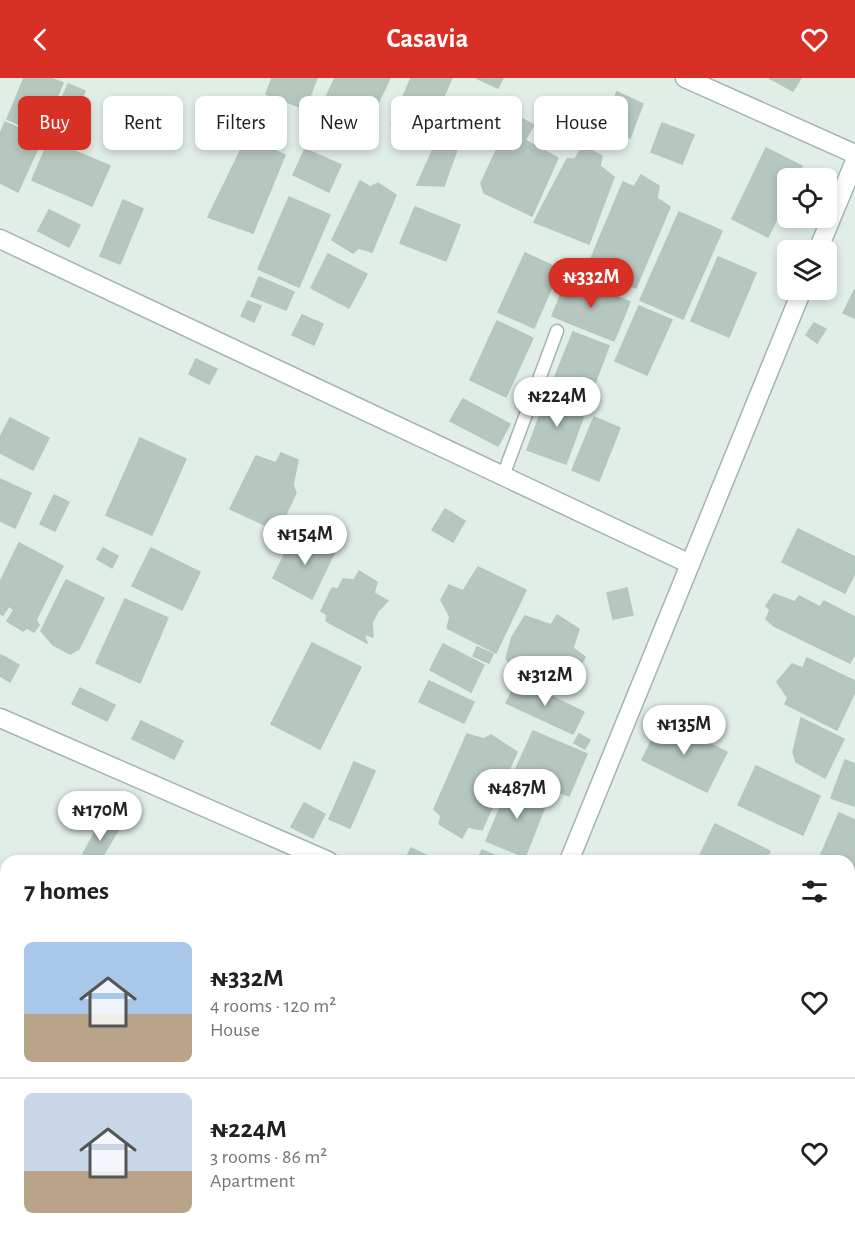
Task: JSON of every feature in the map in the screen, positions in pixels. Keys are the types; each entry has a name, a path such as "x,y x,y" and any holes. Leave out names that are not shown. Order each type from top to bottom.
{"street":[{"path":"685,78 855,154"},
{"path":"822,240 855,161"},
{"path":"0,239 690,564"},
{"path":"571,855 798,300"},
{"path":"0,718 314,855"}],"lane":[{"path":"503,476 558,331"}],"building":[{"path":"24,78 51,78 63,83 58,96 18,96 18,124 7,119"},
{"path":"272,78 317,78 310,96 299,96 299,107 287,102 287,96 266,94"},
{"path":"335,78 390,78 379,101 379,96 327,96"},
{"path":"411,78 452,78 444,96 403,96"},
{"path":"476,78 503,78 498,88"},
{"path":"769,78 801,78 793,91"},
{"path":"68,84 85,91 83,96 63,96"},
{"path":"628,97 643,104 630,138 628,137"},
{"path":"522,119 534,125 525,140 534,145 534,150 543,150 558,158 532,216 484,193 481,183 496,150 522,150"},
{"path":"5,122 18,128 18,150 37,150 18,192 0,183 0,134"},
{"path":"662,123 694,135 682,164 651,152"},
{"path":"766,148 802,166 801,168 777,168 777,219 768,237 732,219"},
{"path":"45,150 72,150 110,166 92,206 32,180"},
{"path":"241,150 274,150 285,155 253,233 208,217"},
{"path":"305,150 341,165 329,192 293,175"},
{"path":"433,150 457,150 444,186 417,185"},
{"path":"581,150 591,150 602,156 600,166 614,177 589,244 534,222 567,159 575,159"},
{"path":"641,175 659,186 657,198 670,207 636,288 587,268 623,182 634,187"},
{"path":"360,181 370,187 378,183 396,195 372,252 359,248 353,253 332,240"},
{"path":"289,197 330,215 299,287 258,269"},
{"path":"123,200 143,209 120,264 100,256"},
{"path":"415,207 460,225 446,261 400,243"},
{"path":"49,210 80,225 69,247 38,231"},
{"path":"679,212 722,231 683,319 640,300"},
{"path":"525,253 560,269 534,328 498,312"},
{"path":"328,254 367,274 349,308 311,288"},
{"path":"718,257 756,273 729,337 691,321"},
{"path":"259,277 294,292 286,310 251,296"},
{"path":"568,277 630,302 614,341 552,316"},
{"path":"855,289 855,318 843,313"},
{"path":"248,301 261,306 254,322 241,316"},
{"path":"639,306 672,320 647,375 615,361"},
{"path":"302,315 323,324 314,345 292,335"},
{"path":"497,321 533,338 506,397 470,380"},
{"path":"814,323 826,329 817,343 806,335"},
{"path":"573,332 609,346 589,399 552,384"},
{"path":"196,359 217,369 209,384 189,374"},
{"path":"548,393 587,407 566,464 527,450"},
{"path":"463,399 510,424 498,446 450,421"},
{"path":"594,417 620,428 599,481 572,470"},
{"path":"10,418 49,438 33,470 0,453 0,437"},
{"path":"140,438 186,459 152,535 106,515"},
{"path":"281,453 298,460 293,485 296,493 278,531 230,509 256,456 276,463"},
{"path":"0,479 31,493 15,528 0,521"},
{"path":"54,495 69,502 55,531 40,524"},
{"path":"445,509 465,521 453,542 432,530"},
{"path":"798,529 855,557 855,573 845,593 782,562"},
{"path":"312,537 336,549 312,599 273,578 291,541 305,544"},
{"path":"19,543 63,566 36,620 39,625 34,632 27,628 23,631 7,621 14,610 9,606 3,615 0,614 0,582"},
{"path":"103,548 118,556 112,568 97,559"},
{"path":"151,548 200,572 182,610 132,586"},
{"path":"478,567 526,590 496,653 447,628 450,617 441,600 449,585 463,591"},
{"path":"359,571 377,582 374,593 388,601 378,611 372,623 373,637 364,634 367,643 326,621 327,615 321,611 332,588 338,589 343,579 354,580"},
{"path":"66,580 104,598 79,649 70,654 53,645 41,631"},
{"path":"627,588 633,615 613,619 607,593"},
{"path":"774,594 795,602 799,596 820,607 824,601 855,617 855,654 850,663 774,626 766,619 770,610 766,606"},
{"path":"125,599 168,618 140,683 96,663"},
{"path":"557,615 579,629 573,648 585,657 572,681 561,676 551,691 515,673 506,658 512,637 525,616 551,625"},
{"path":"312,643 361,667 320,749 271,724"},
{"path":"443,644 484,665 471,692 430,670"},
{"path":"477,647 493,654 489,663 473,656"},
{"path":"1,655 19,665 10,682 0,676"},
{"path":"807,658 855,681 855,692 837,730 785,704 788,698 777,682 792,664 803,668"},
{"path":"518,680 584,712 573,734 506,703"},
{"path":"429,681 474,702 464,723 419,702"},
{"path":"80,688 115,705 107,721 72,704"},
{"path":"801,718 844,739 825,778 796,762 793,752"},
{"path":"662,720 727,752 707,792 642,760"},
{"path":"141,721 183,741 174,759 132,739"},
{"path":"533,731 587,754 569,796 514,773"},
{"path":"467,734 484,739 491,735 517,752 482,830 468,827 462,838 439,824 441,816 434,809"},
{"path":"579,734 590,740 585,749 574,743"},
{"path":"845,760 855,764 854,806 831,798"},
{"path":"354,762 375,771 350,828 329,819"},
{"path":"756,766 820,796 803,835 738,805"},
{"path":"510,784 548,799 526,855 520,855 486,841"},
{"path":"304,803 325,814 313,838 291,827"},
{"path":"839,813 855,820 855,855 821,854"},
{"path":"101,821 118,830 103,855 83,854"},
{"path":"715,824 770,851 768,855 700,855"},
{"path":"411,848 426,855 408,855"},
{"path":"482,850 494,855 480,855"}]}
